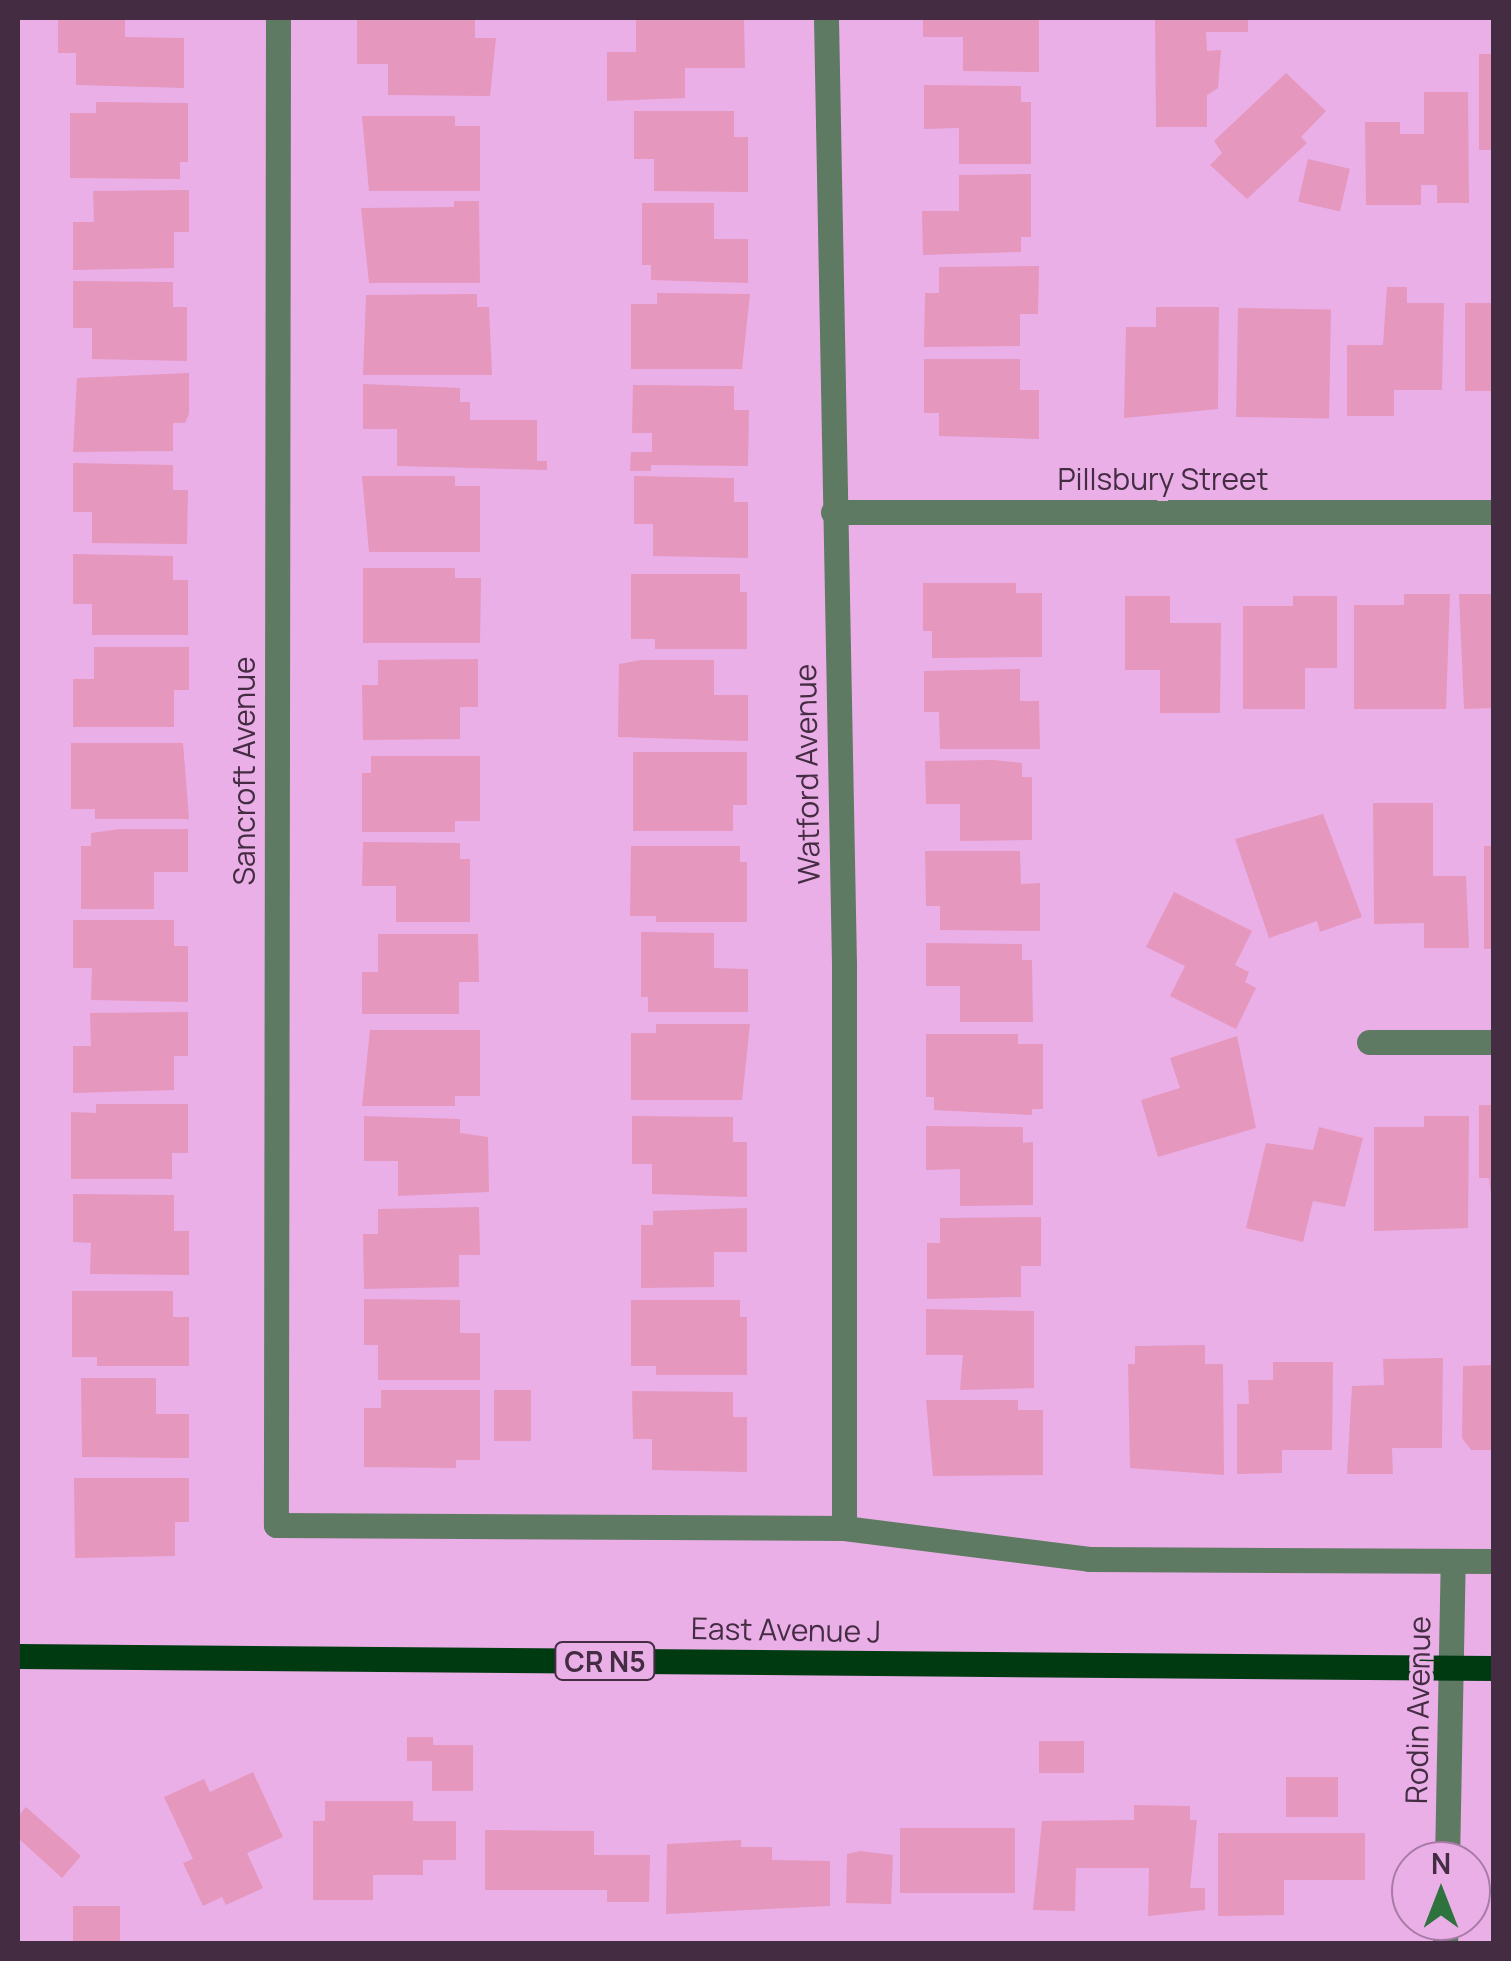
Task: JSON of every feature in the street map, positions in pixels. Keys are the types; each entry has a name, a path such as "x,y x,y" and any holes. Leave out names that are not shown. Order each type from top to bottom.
{"main road":[{"name":"East Avenue J","path":"18,1656 1494,1668"}],"street":[{"name":"Sancroft Avenue","path":"278,18 276,1525 844,1528"},
{"name":"Watford Avenue","path":"826,18 844,966 844,1528"},
{"name":"Pillsbury Street","path":"833,512 1494,512"},
{"path":"1369,1042 1494,1042"},
{"path":"844,1528 1090,1559 1494,1561"},
{"name":"Rodin Avenue","path":"1447,1841 1454,1561"}],"building":[{"path":"58,18 125,18 125,37 184,38 184,88 76,85 76,53 58,53"},
{"path":"357,18 475,20 475,38 496,38 490,96 388,95 388,64 357,64"},
{"path":"744,18 745,68 685,68 685,98 607,101 607,52 636,52 636,20"},
{"path":"923,18 1039,18 1039,72 963,71 963,37 923,37"},
{"path":"1155,18 1248,18 1248,32 1206,32 1207,51 1221,50 1218,88 1207,95 1207,127 1156,127"},
{"path":"1479,54 1494,54 1494,150 1479,150"},
{"path":"1286,73 1326,111 1301,137 1307,143 1247,199 1210,165 1222,153 1214,141"},
{"path":"924,85 1021,86 1021,102 1031,102 1031,164 959,164 959,128 924,129"},
{"path":"1424,92 1468,92 1469,203 1437,203 1437,185 1421,185 1421,205 1366,205 1365,122 1400,122 1400,134 1424,134"},
{"path":"96,102 188,103 188,162 180,162 180,179 70,178 70,113 96,113"},
{"path":"634,111 734,111 734,137 748,137 748,192 654,191 654,159 634,159"},
{"path":"362,116 455,116 455,126 480,126 480,191 369,191"},
{"path":"1308,159 1350,169 1340,212 1298,202"},
{"path":"1031,174 1031,237 1021,237 1021,252 923,255 922,211 959,211 959,175"},
{"path":"189,190 189,232 174,232 174,268 73,270 73,222 94,222 93,191"},
{"path":"454,201 479,201 480,283 369,283 361,208 454,207"},
{"path":"642,203 714,203 714,239 748,239 748,283 651,280 651,265 642,265"},
{"path":"1039,266 1038,314 1020,314 1020,346 924,347 925,293 939,293 939,267"},
{"path":"73,281 173,282 173,307 187,307 187,361 92,359 92,328 73,328"},
{"path":"1387,287 1407,287 1407,303 1444,303 1442,390 1394,390 1394,416 1347,416 1347,345 1383,345"},
{"path":"657,293 750,294 742,369 631,369 631,304 657,304"},
{"path":"477,294 477,307 489,307 492,375 363,375 366,295"},
{"path":"1465,303 1494,303 1494,391 1465,391"},
{"path":"1156,307 1219,307 1218,409 1124,418 1126,327 1156,327"},
{"path":"1238,308 1331,310 1329,419 1236,417"},
{"path":"924,359 1020,359 1020,390 1039,390 1039,439 939,436 939,413 924,413"},
{"path":"189,373 189,414 185,423 173,423 173,451 73,452 77,378"},
{"path":"363,384 460,388 460,402 470,402 470,420 537,420 537,461 547,461 547,470 397,466 397,429 363,429"},
{"path":"633,385 734,386 734,410 749,410 748,466 651,465 651,471 630,471 631,452 652,452 652,433 632,433"},
{"path":"73,463 173,465 173,490 188,490 187,544 92,543 92,512 73,512"},
{"path":"362,476 455,476 455,486 480,486 480,552 369,552"},
{"path":"634,476 734,478 734,502 748,502 748,558 653,556 653,524 634,524"},
{"path":"73,554 173,556 173,580 188,580 188,635 92,635 92,604 73,604"},
{"path":"363,568 455,568 455,578 481,578 480,643 363,643"},
{"path":"631,574 740,574 740,592 747,592 747,649 655,649 655,639 631,639"},
{"path":"923,583 1016,583 1016,593 1042,593 1042,657 932,658 932,631 923,631"},
{"path":"1404,594 1450,594 1446,709 1354,709 1354,605 1404,605"},
{"path":"1459,594 1494,594 1494,708 1464,709"},
{"path":"1125,596 1170,596 1170,623 1221,623 1220,713 1160,713 1160,670 1125,670"},
{"path":"1293,596 1337,596 1337,668 1305,668 1305,709 1243,709 1243,606 1293,606"},
{"path":"94,647 189,647 189,690 174,690 174,727 73,727 73,679 94,679"},
{"path":"478,659 478,707 460,707 460,739 363,740 362,685 378,685 378,660"},
{"path":"641,660 714,660 714,695 748,695 748,741 618,737 619,664"},
{"path":"1020,669 1020,701 1039,701 1040,749 940,749 939,712 924,712 924,671"},
{"path":"71,743 183,743 189,819 95,819 95,809 71,809"},
{"path":"633,752 747,752 747,805 733,805 733,831 633,831"},
{"path":"371,756 480,756 480,821 455,821 455,832 362,832 362,773 371,773"},
{"path":"925,761 1022,763 1022,777 1032,777 1032,840 960,841 960,804 926,804"},
{"path":"1373,803 1433,803 1433,876 1466,876 1469,948 1424,948 1424,923 1374,924"},
{"path":"1323,814 1362,917 1320,932 1317,921 1269,938 1235,839"},
{"path":"188,829 188,872 154,872 154,909 81,909 81,846 91,846 91,833"},
{"path":"363,842 460,843 460,859 470,859 470,922 396,922 396,886 362,886"},
{"path":"631,846 740,846 740,862 747,862 747,922 656,922 656,916 630,916"},
{"path":"1484,846 1494,846 1494,949 1484,949"},
{"path":"925,851 1020,851 1021,884 1040,883 1040,931 940,930 940,906 926,906"},
{"path":"1174,892 1252,931 1235,965 1249,972 1245,982 1256,988 1236,1029 1170,996 1185,966 1146,947"},
{"path":"73,920 174,920 174,946 188,946 188,1002 91,1000 92,968 73,968"},
{"path":"641,932 714,933 714,968 748,969 748,1012 648,1012 648,997 641,997"},
{"path":"378,934 478,934 479,982 459,982 459,1014 362,1014 362,972 378,972"},
{"path":"926,943 1022,944 1022,960 1032,960 1033,1022 960,1022 960,986 926,986"},
{"path":"188,1012 188,1056 174,1056 174,1090 73,1093 73,1046 91,1046 90,1013"},
{"path":"656,1024 750,1024 742,1100 631,1100 631,1033 656,1033"},
{"path":"370,1030 480,1030 480,1096 455,1096 455,1106 362,1106"},
{"path":"926,1034 1018,1034 1018,1044 1043,1044 1043,1109 1032,1109 1032,1115 934,1110 934,1097 926,1097"},
{"path":"1237,1036 1256,1128 1158,1157 1141,1100 1180,1088 1170,1058"},
{"path":"96,1104 188,1104 188,1153 172,1153 172,1179 71,1179 71,1112 96,1113"},
{"path":"1479,1105 1494,1105 1494,1221 1489,1178 1479,1178"},
{"path":"364,1116 460,1119 460,1133 488,1137 489,1192 398,1196 398,1161 364,1161"},
{"path":"632,1116 733,1117 733,1142 747,1142 747,1197 652,1194 652,1164 632,1164"},
{"path":"1424,1116 1469,1116 1468,1228 1374,1231 1374,1127 1424,1127"},
{"path":"926,1126 1023,1127 1023,1143 1033,1142 1033,1205 960,1206 960,1169 926,1170"},
{"path":"1319,1127 1363,1138 1345,1207 1313,1201 1303,1242 1246,1228 1266,1143 1313,1150"},
{"path":"73,1194 174,1195 174,1231 189,1231 189,1275 90,1274 91,1243 73,1242"},
{"path":"479,1207 480,1255 459,1255 459,1287 364,1289 363,1234 378,1234 378,1209"},
{"path":"747,1208 747,1252 714,1252 714,1287 641,1288 641,1225 653,1225 653,1211"},
{"path":"1041,1217 1041,1266 1021,1266 1021,1297 927,1299 927,1243 940,1243 940,1218"},
{"path":"72,1291 173,1291 173,1317 189,1317 189,1366 97,1366 97,1357 72,1357"},
{"path":"364,1299 460,1300 460,1333 480,1333 480,1380 378,1380 378,1345 364,1345"},
{"path":"631,1300 740,1300 740,1317 747,1317 747,1375 656,1375 656,1366 631,1366"},
{"path":"926,1309 1034,1311 1034,1388 960,1390 963,1355 926,1355"},
{"path":"1205,1345 1205,1364 1223,1364 1224,1475 1130,1468 1128,1364 1135,1364 1135,1346"},
{"path":"1443,1358 1442,1448 1392,1448 1393,1474 1347,1474 1352,1386 1384,1385 1383,1359"},
{"path":"1273,1362 1333,1362 1332,1450 1282,1450 1282,1473 1237,1474 1237,1404 1249,1404 1248,1380 1273,1380"},
{"path":"1494,1365 1494,1450 1471,1450 1462,1438 1463,1366"},
{"path":"81,1378 156,1378 156,1414 189,1414 189,1458 82,1457"},
{"path":"381,1390 480,1390 480,1460 456,1460 456,1468 364,1467 364,1408 381,1408"},
{"path":"494,1390 531,1390 531,1441 494,1441"},
{"path":"632,1391 733,1392 733,1417 747,1417 747,1472 652,1470 652,1439 633,1439"},
{"path":"926,1400 1018,1400 1018,1410 1043,1410 1043,1475 933,1476"},
{"path":"74,1478 189,1478 189,1522 175,1522 175,1556 75,1558"},
{"path":"407,1737 433,1737 433,1745 473,1745 473,1791 432,1791 432,1761 407,1761"},
{"path":"1039,1741 1084,1741 1084,1773 1039,1773"},
{"path":"253,1772 283,1837 247,1853 263,1888 226,1905 222,1897 203,1906 183,1863 193,1859 164,1797 204,1779 210,1792"},
{"path":"1286,1777 1338,1777 1338,1817 1286,1817"},
{"path":"325,1801 413,1801 413,1821 456,1821 456,1860 423,1860 423,1875 373,1875 373,1900 313,1900 313,1821 325,1821"},
{"path":"1134,1805 1190,1806 1190,1820 1197,1820 1190,1888 1205,1888 1205,1910 1148,1916 1149,1868 1076,1868 1075,1911 1033,1910 1042,1821 1134,1820"},
{"path":"26,1807 81,1856 62,1878 18,1838 18,1816"},
{"path":"900,1828 1015,1828 1015,1893 900,1893"},
{"path":"485,1830 594,1831 594,1855 650,1855 649,1902 607,1902 607,1890 485,1890"},
{"path":"1218,1833 1365,1833 1365,1880 1284,1880 1284,1915 1218,1916"},
{"path":"741,1840 741,1847 772,1847 772,1860 830,1861 830,1906 666,1914 667,1844"},
{"path":"860,1851 893,1855 891,1904 846,1903 847,1854"},
{"path":"73,1906 120,1906 120,1944 73,1944"}]}
